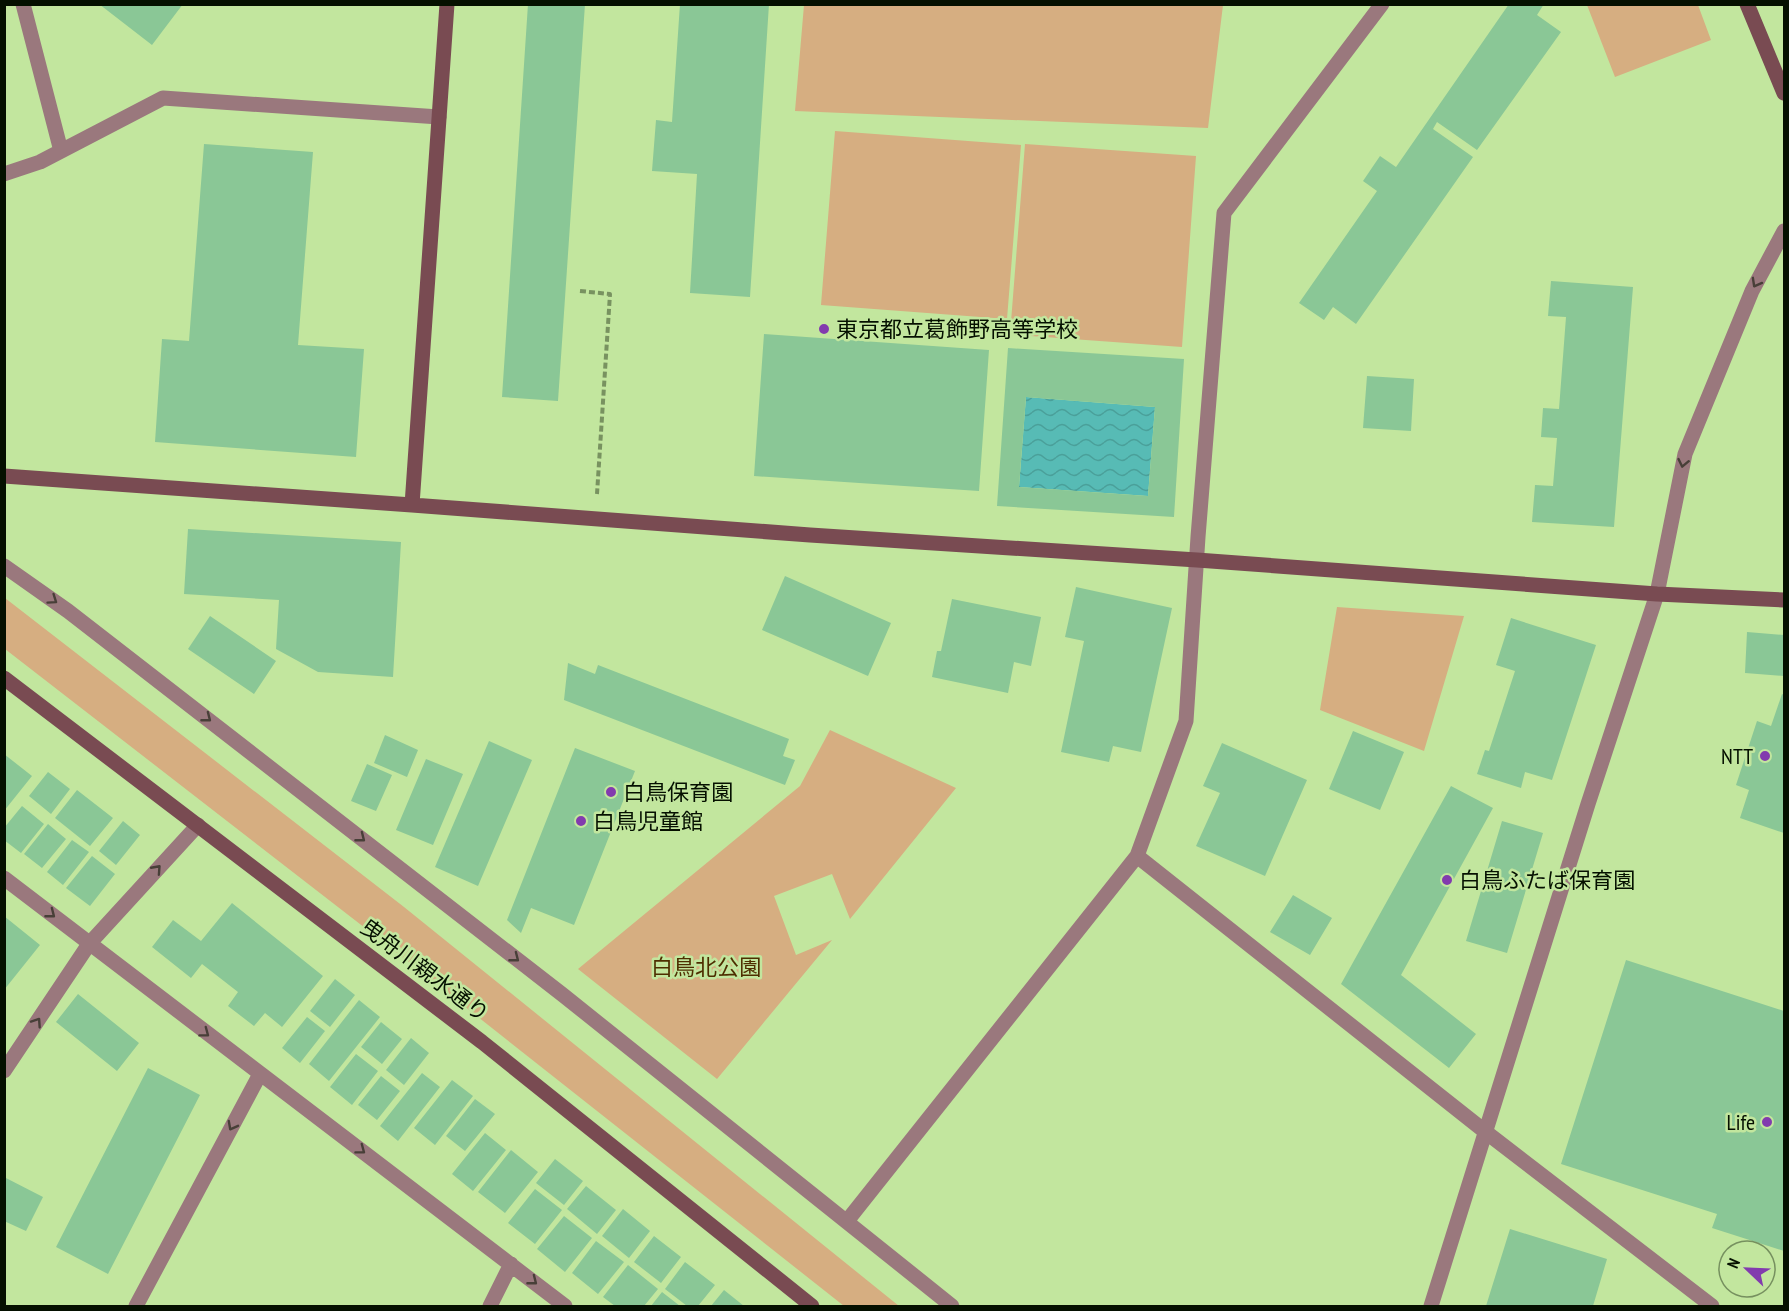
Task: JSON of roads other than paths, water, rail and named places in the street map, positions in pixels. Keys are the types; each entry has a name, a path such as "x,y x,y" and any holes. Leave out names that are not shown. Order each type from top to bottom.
{"street":[{"path":"24,4 61,151"},
{"path":"412,505 447,4"},
{"path":"847,1221 1137,856 1186,721 1224,213 1382,4"},
{"path":"1748,4 1785,93"},
{"path":"4,174 30,166 163,99 439,117"},
{"path":"1431,1306 1657,594 1684,454 1752,291 1785,231"},
{"path":"4,477 1657,594 1785,600"},
{"path":"4,566 68,610 563,995 952,1306"},
{"name":"曳舟川親水通り","path":"4,678 482,1042 812,1306"},
{"path":"4,1071 89,944 198,825"},
{"path":"1137,856 1487,1133 1712,1306"},
{"path":"4,878 565,1306"},
{"path":"136,1306 260,1074"},
{"path":"490,1306 511,1264"}],"water":[{"path":"1026,397 1155,407 1148,496 1019,487"}],"place":[{"name":"東京都立葛飾野高等学校","path":"824,329"},
{"name":"NTT","path":"1765,756"},
{"name":"白鳥保育園","path":"611,792"},
{"name":"白鳥児童館","path":"581,821"},
{"name":"白鳥ふたば保育園","path":"1447,880"},
{"name":"Life","path":"1767,1122"}],"park label":[{"name":"白鳥北公園","path":"706,967"}]}
